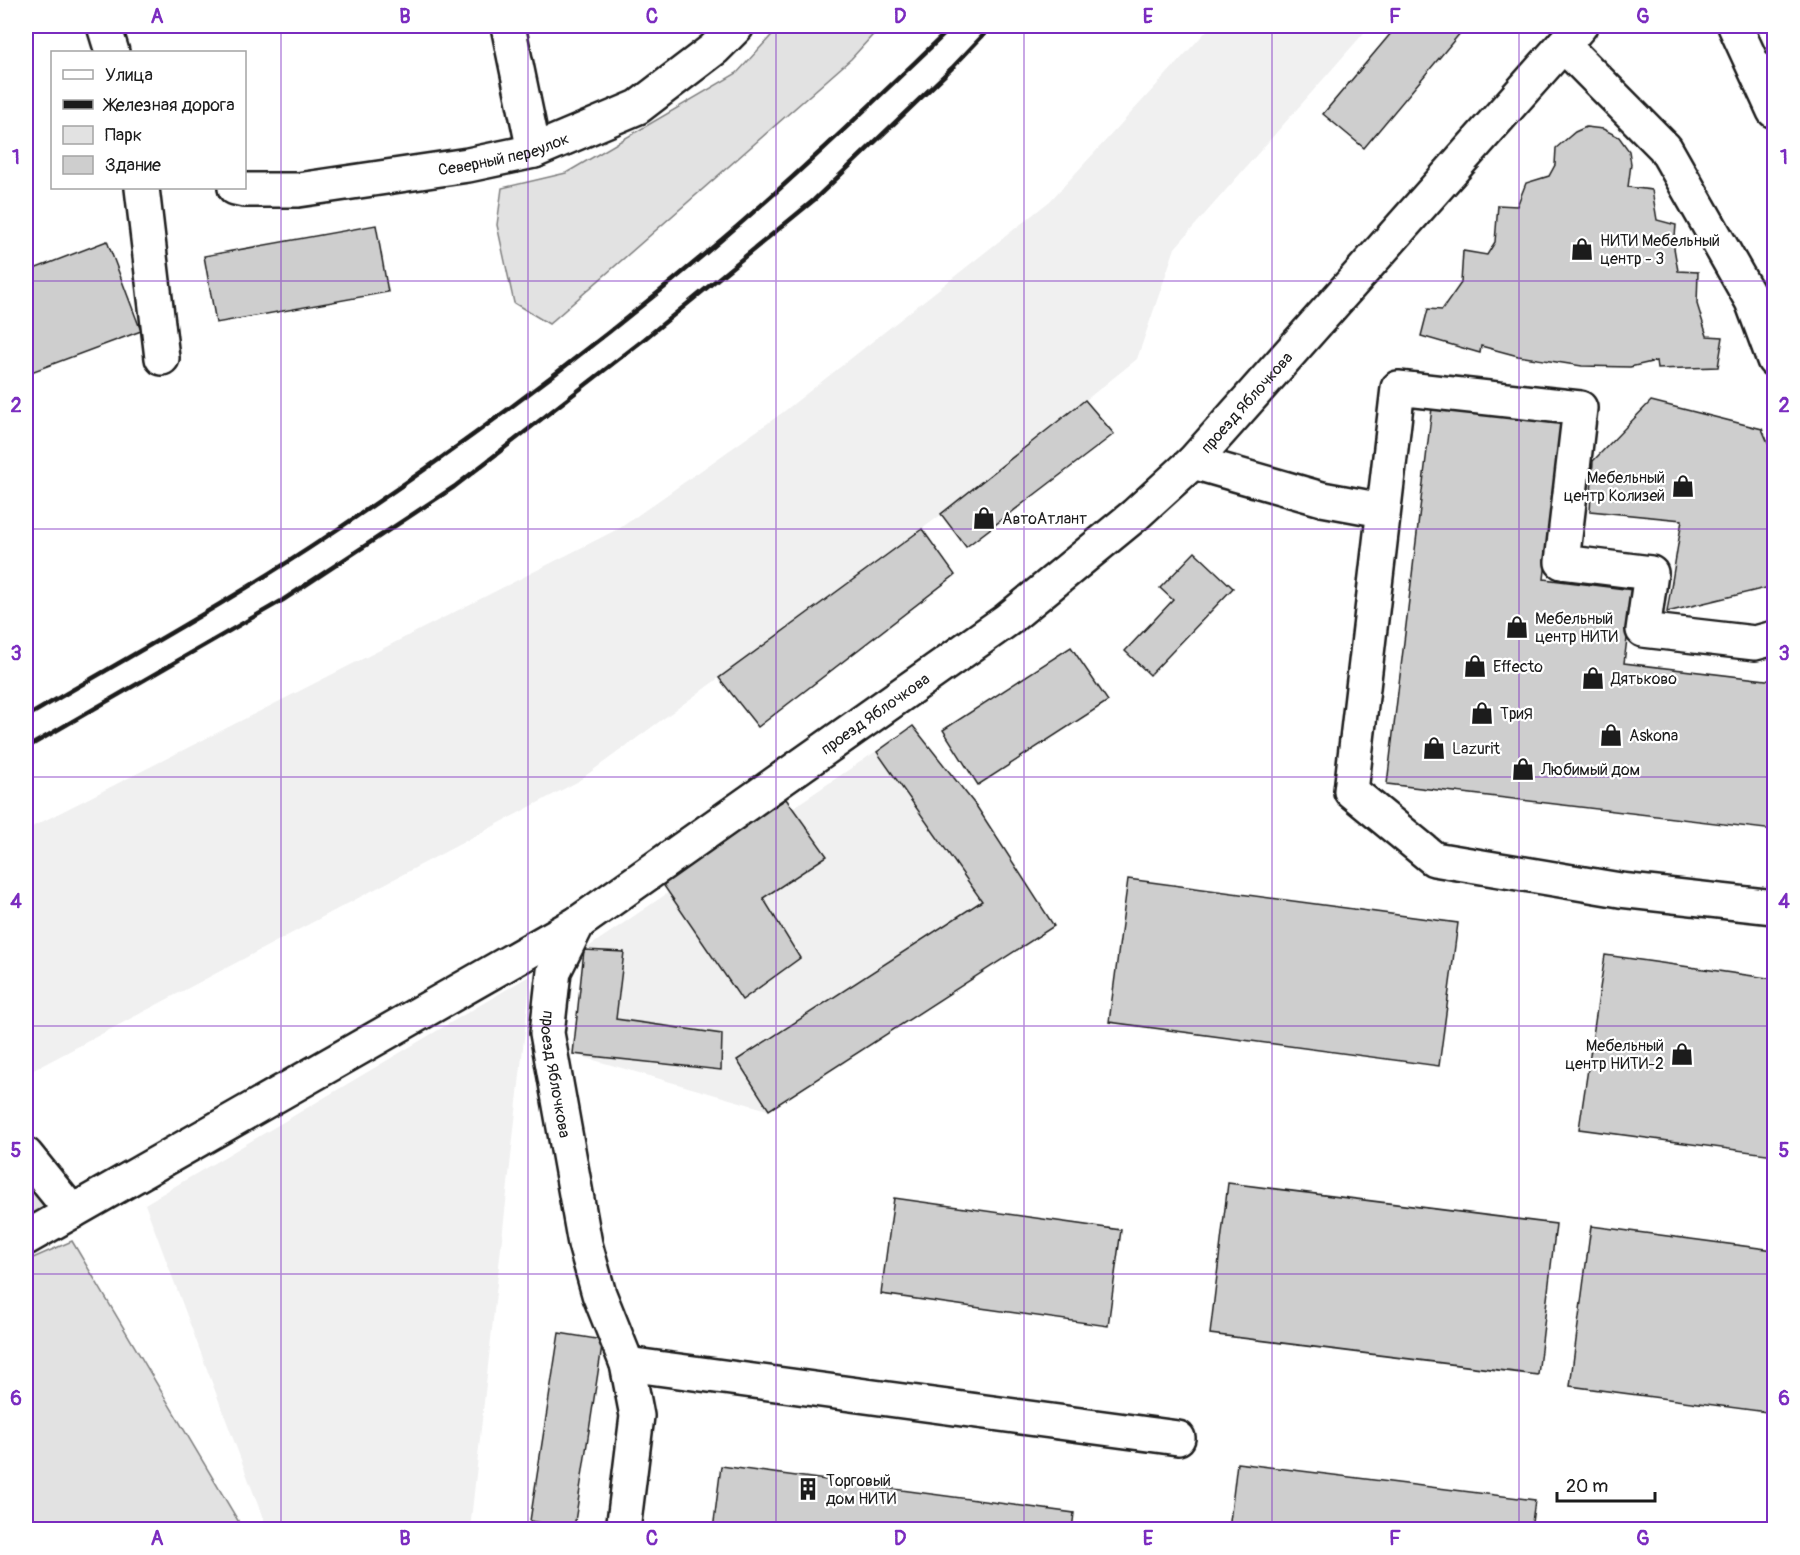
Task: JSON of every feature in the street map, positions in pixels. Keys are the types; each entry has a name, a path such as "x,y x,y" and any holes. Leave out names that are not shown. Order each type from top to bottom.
{"street":[{"path":"104,26 112,51"},
{"path":"508,26 534,151"},
{"name":"Северный переулок","path":"239,189 298,190 468,165 534,151 638,106 714,49 737,26"},
{"path":"1735,26 1774,111"},
{"path":"1572,35 1665,148 1752,301 1774,360"},
{"name":"проезд Яблочкова","path":"623,1530 637,1416 627,1364 599,1294 585,1244 547,1033 554,971 578,923 1007,620 1135,515 1193,462 1572,35"},
{"path":"142,189 162,358"},
{"path":"1774,638 1755,643 1643,630 1651,573 1562,562 1580,408 1398,388 1351,791 1434,859 1620,890 1774,907"},
{"path":"1193,462 1322,499 1382,510"},
{"path":"26,1238 578,923"},
{"path":"26,1155 72,1212"},
{"path":"627,1364 1178,1438"}],"shaded area":[{"path":"1211,26 1370,26 1175,248 1137,359 960,501 577,782 26,1074 26,830 620,528 782,413 1050,201"},
{"path":"913,726 1054,926 768,1110 573,1054 584,950"},
{"path":"531,975 470,1529 267,1529 145,1204"}],"green space":[{"path":"780,26 881,26 851,59 549,324 514,303 497,225 502,188 566,173 737,73"},
{"path":"26,1181 48,1209 26,1219"},
{"path":"72,1241 243,1529 26,1529 26,1261"}],"building":[{"path":"1397,26 1466,26 1364,148 1323,114"},
{"name":"НИТИ Мебельный центр - 3","path":"1586,127 1603,129 1619,137 1629,151 1631,164 1628,187 1652,190 1657,220 1676,225 1674,248 1678,271 1698,272 1697,304 1707,336 1723,337 1718,367 1657,369 1656,361 1630,367 1582,366 1518,356 1481,346 1480,353 1421,336 1428,309 1442,310 1461,283 1463,251 1487,255 1495,242 1498,205 1517,206 1526,183 1549,176 1555,165 1556,148 1575,132"},
{"path":"376,225 388,292 216,323 204,256"},
{"path":"107,241 141,331 26,374 26,272"},
{"path":"1085,400 1114,434 966,547 941,514"},
{"name":"Мебельный центр Колизей","path":"1651,401 1762,429 1774,457 1774,586 1667,612 1682,520 1590,511 1593,461"},
{"name":"Мебельный центр НИТИ","path":"1432,408 1562,424 1544,579 1633,590 1624,663 1774,681 1774,830 1387,784"},
{"path":"922,529 955,575 758,727 719,678"},
{"path":"1195,552 1233,588 1150,675 1125,651 1173,600 1160,588"},
{"path":"1071,647 1108,701 978,785 943,730"},
{"path":"913,726 977,807 1054,926 769,1110 737,1060 982,901 877,752"},
{"path":"786,799 827,856 763,898 800,958 742,1000 660,880"},
{"path":"1128,879 1458,923 1439,1066 1109,1022"},
{"path":"584,950 624,952 616,1019 722,1034 721,1070 573,1054"},
{"name":"Мебельный центр НИТИ-2","path":"1605,955 1774,979 1774,1155 1579,1129"},
{"path":"1228,1183 1556,1224 1538,1375 1210,1334"},
{"path":"894,1198 1121,1230 1108,1326 881,1294"},
{"path":"1591,1226 1774,1250 1774,1413 1570,1386"},
{"path":"559,1333 603,1340 574,1528 530,1521"},
{"path":"1237,1463 1535,1500 1531,1530 1229,1530"},
{"name":"Торговый дом НИТИ","path":"721,1466 1074,1513 1072,1530 713,1530"}],"railway":[{"path":"26,717 215,607 289,561 426,469 524,398 667,286 744,220 835,138 953,26"},
{"path":"26,748 283,600 454,487 642,341 814,200 952,68 992,26"}],"place":[{"name":"НИТИ Мебельный центр - 3","path":"1582,249"},
{"name":"Мебельный центр Колизей","path":"1683,486"},
{"name":"АвтоАтлант","path":"984,518"},
{"name":"Мебельный центр НИТИ","path":"1517,627"},
{"name":"Effecto","path":"1475,666"},
{"name":"Дятьково","path":"1593,678"},
{"name":"ТриЯ","path":"1482,713"},
{"name":"Askona","path":"1611,735"},
{"name":"Lazurit","path":"1434,748"},
{"name":"Любимый дом","path":"1523,769"},
{"name":"Мебельный центр НИТИ-2","path":"1682,1054"},
{"name":"Торговый дом НИТИ","path":"808,1489"}]}
